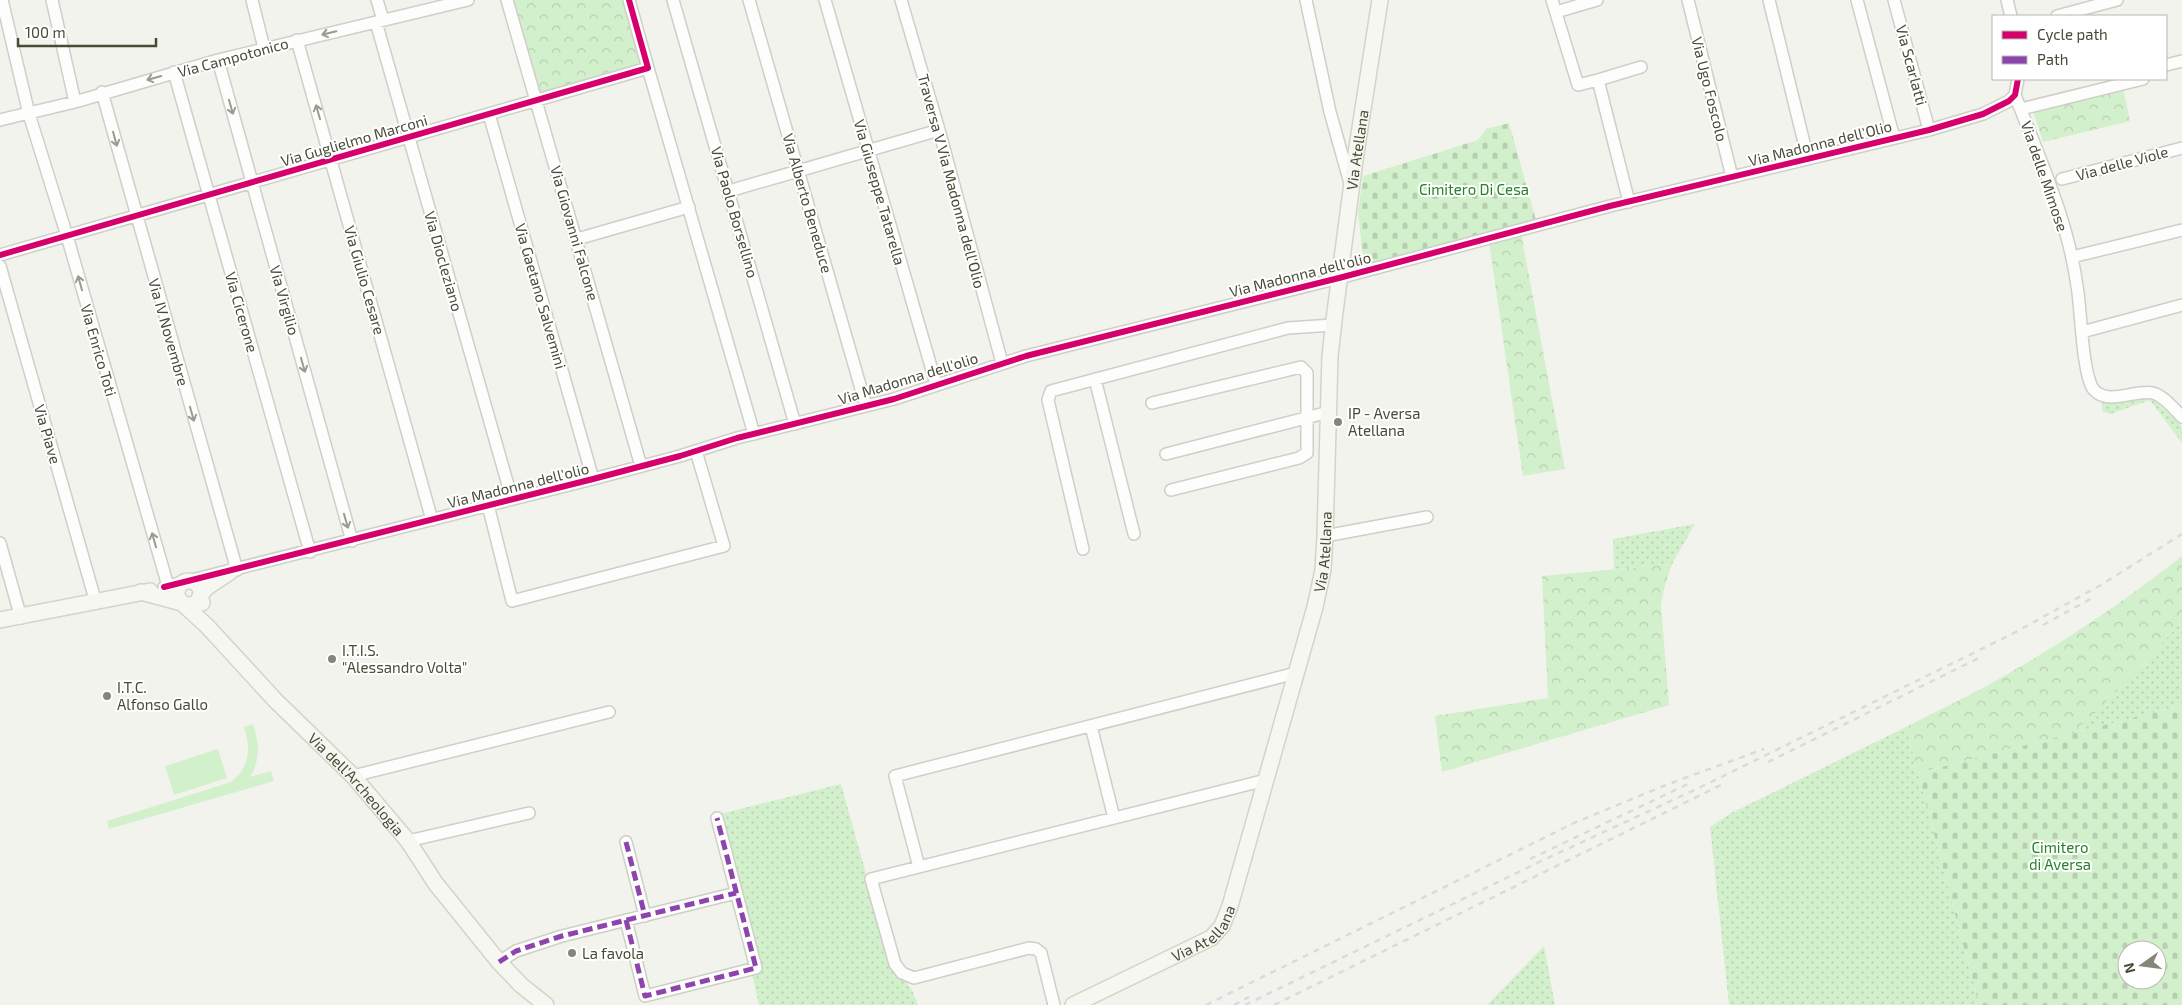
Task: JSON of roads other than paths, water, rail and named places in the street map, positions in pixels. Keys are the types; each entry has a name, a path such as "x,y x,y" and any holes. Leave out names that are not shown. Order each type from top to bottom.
{"main road":[{"name":"Via Atellana","path":"1073,1005 1211,938 1222,926 1230,906 1315,607 1323,570 1333,325 1380,0"},
{"path":"200,596 206,588 233,571"},
{"path":"175,590 196,584 207,626"},
{"name":"Via dell'Archeologia","path":"0,620 21,618 141,592 175,590"},
{"name":"Via dell'Archeologia","path":"141,592 175,590"},
{"name":"Via dell'Archeologia","path":"175,590 275,700 353,776 408,841 436,884 499,962 521,985 546,1005"}],"street":[{"name":"Via Enrico Toti","path":"2,0 29,114 175,590"},
{"path":"52,0 75,102"},
{"path":"252,0 264,48"},
{"name":"Via Diocleziano","path":"377,0 379,21 409,137 512,499"},
{"name":"Via Campotonico","path":"0,120 75,102 102,92 264,48 468,0"},
{"name":"Via Giovanni Falcone","path":"507,0 641,466"},
{"path":"629,0 754,434"},
{"name":"Via Paolo Borsellino","path":"673,0 794,424"},
{"name":"Via Alberto Beneduce","path":"749,0 866,406"},
{"name":"Via Giuseppe Tatarella","path":"825,0 936,384"},
{"name":"Traversa V Via Madonna dell'Olio","path":"901,0 939,130 1002,363"},
{"path":"1306,0 1330,112 1352,187"},
{"path":"1552,0 1578,85 1641,67"},
{"path":"1556,12 1597,0"},
{"name":"Via Ugo Foscolo","path":"1688,0 1732,178"},
{"path":"1769,0 1808,159"},
{"path":"1857,0 1894,138"},
{"name":"Via Scarlatti","path":"1894,0 1930,130"},
{"path":"2007,0 2011,15"},
{"path":"2061,15 2117,0"},
{"name":"Via Giulio Cesare","path":"297,40 432,520"},
{"name":"Via Virgilio","path":"218,60 352,541"},
{"path":"2167,65 2182,61"},
{"name":"Via Guglielmo Marconi","path":"0,255 648,68"},
{"path":"2167,73 2182,69"},
{"name":"Via Cicerone","path":"174,72 310,552"},
{"path":"1598,80 1630,202"},
{"path":"2016,95 2018,80"},
{"path":"2021,109 2139,80"},
{"name":"Via IV Novembre","path":"102,92 233,571"},
{"name":"Via Madonna dell'Olio","path":"1610,206 1930,130 1983,114 2016,95"},
{"name":"Via delle Mimose","path":"2016,95 2049,182 2072,257 2080,302 2083,351 2092,388 2098,394 2119,396 2151,393 2165,400 2182,417"},
{"name":"Via Gaetano Salvemini","path":"489,114 593,478"},
{"path":"729,191 800,172 939,130"},
{"name":"Via delle Viole","path":"2062,179 2182,148"},
{"name":"Via Madonna dell'olio","path":"175,590 233,571 894,399 1002,363 1210,308 1339,278 1610,206"},
{"path":"577,239 688,207"},
{"path":"2072,257 2182,230"},
{"name":"Via Piave","path":"0,266 96,603"},
{"path":"2082,332 2182,305"},
{"path":"1083,549 1048,400 1051,391 1288,328 1333,325"},
{"path":"1152,403 1300,367 1307,373 1307,453 1299,458 1171,490"},
{"path":"1095,379 1134,534"},
{"path":"1166,454 1329,412"},
{"path":"488,506 512,601 724,546 696,451"},
{"path":"1325,536 1427,518"},
{"path":"0,543 21,618"},
{"path":"918,867 895,776 1296,673"},
{"path":"353,776 608,712"},
{"path":"1091,726 1114,818"},
{"path":"1054,1005 1041,953 1036,949 1029,948 914,978 902,973 895,964 872,879 1266,780"},
{"path":"408,841 529,813"},
{"path":"626,920 645,996 756,968 717,818"},
{"path":"626,842 645,916"},
{"path":"499,962 516,951 532,945 736,892"}],"railway":[{"path":"1245,1005 1539,862 1701,787 2012,634 2101,585 2182,534"},
{"path":"2043,625 2094,597"},
{"path":"1768,762 1983,656"},
{"path":"1206,1005 1574,823 1666,785 1764,749"},
{"path":"1530,859 1690,783"},
{"path":"1274,1005 1723,784"},
{"path":"1234,1005 1249,997"}],"place":[{"name":"IP - Aversa Atellana","path":"1338,422"},
{"name":"I.T.I.S. \"Alessandro Volta\"","path":"332,659"},
{"name":"I.T.C. Alfonso Gallo","path":"107,696"},
{"name":"La favola","path":"572,953"}],"park label":[{"name":"Cimitero Di Cesa","path":"1474,189"},
{"name":"Cimitero di Aversa","path":"2060,856"}]}
